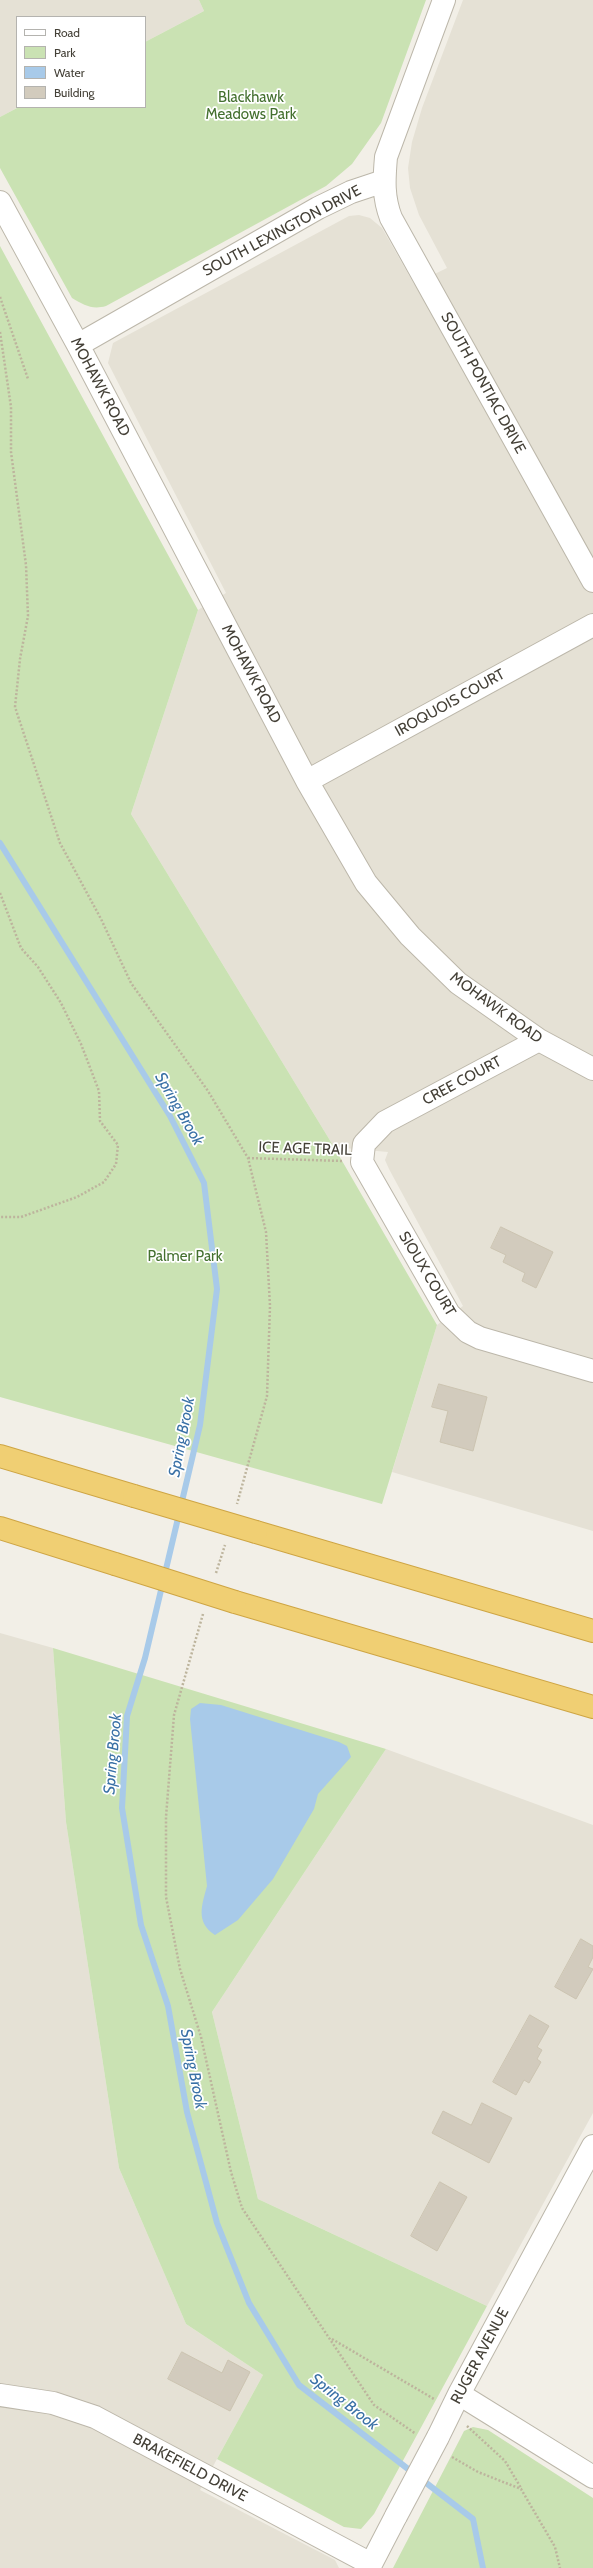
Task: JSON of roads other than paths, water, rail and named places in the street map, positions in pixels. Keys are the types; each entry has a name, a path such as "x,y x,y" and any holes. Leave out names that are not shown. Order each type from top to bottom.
{"highway":[{"path":"0,1456 593,1631"},
{"path":"0,1528 235,1602 593,1707"}],"street":[{"path":"384,181 386,157 444,0"},
{"name":"SOUTH LEXINGTON DRIVE","path":"78,345 318,208 356,189 384,181"},
{"name":"SOUTH PONTIAC DRIVE","path":"384,181 385,201 391,218 593,581"},
{"name":"MOHAWK ROAD","path":"0,202 78,345 307,781 366,883 410,936 458,984 539,1040 593,1069"},
{"name":"IROQUOIS COURT","path":"307,781 593,625"},
{"name":"CREE COURT","path":"362,1162 364,1144 385,1122 539,1040"},
{"name":"SIOUX COURT","path":"362,1162 446,1308 458,1324 480,1338 593,1371"},
{"name":"RUGER AVENUE","path":"370,2566 438,2437 458,2394 593,2146"},
{"path":"458,2394 593,2477"},
{"name":"BRAKEFIELD DRIVE","path":"0,2395 53,2403 95,2417 370,2566"}],"water":[{"path":"200,1703 221,1705 339,1742 347,1746 351,1757 318,1794 314,1809 273,1879 238,1920 215,1935 209,1930 202,1919 202,1906 207,1886 190,1719 191,1709"}],"waterway":[{"name":"Spring Brook","path":"0,843 170,1116 204,1183 217,1289 200,1425 145,1658 127,1716 122,1808 141,1925 168,2006 187,2112 217,2223 249,2303 299,2385 473,2519 483,2568"}],"park label":[{"name":"Blackhawk Meadows Park","path":"251,106"},
{"name":"Palmer Park","path":"185,1257"}]}
